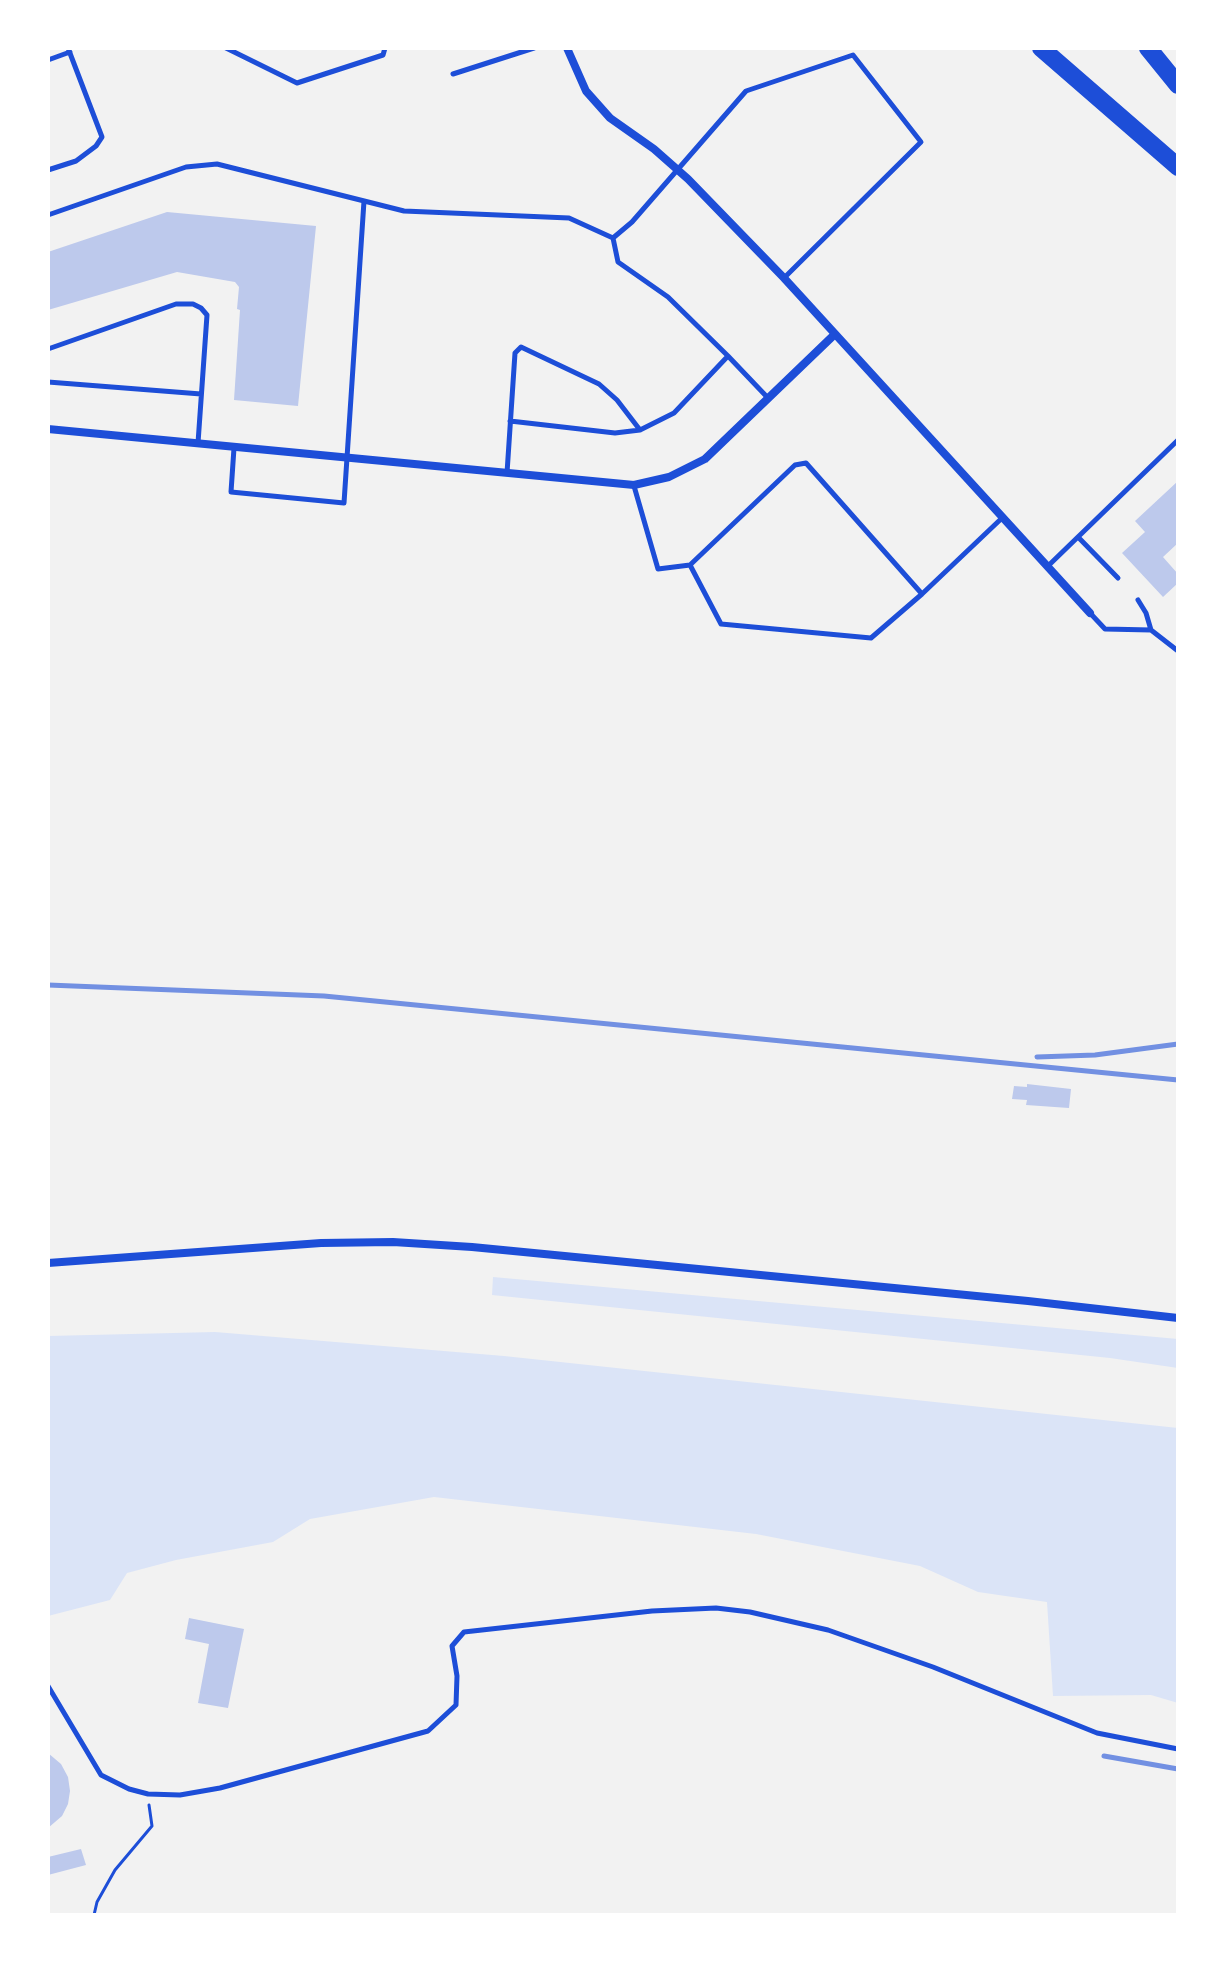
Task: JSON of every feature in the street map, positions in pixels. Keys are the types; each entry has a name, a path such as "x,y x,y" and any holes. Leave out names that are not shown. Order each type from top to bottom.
{"highway":[{"path":"1041,48 1178,167"},
{"path":"1148,48 1178,85"}],"street":[{"path":"567,48 586,91 610,118 677,169 784,278 1090,613"},
{"path":"48,429 634,485 669,477 705,459 835,334"},
{"path":"48,1263 321,1243 393,1242 472,1247 1178,1318"}],"lane":[{"path":"226,48 297,83 383,55 385,48"},
{"path":"453,74 534,48"},
{"path":"48,60 69,50 102,137 96,146 76,161 48,170"},
{"path":"613,238 632,222 746,91 853,55 921,142 784,278"},
{"path":"48,215 186,167 217,164 404,211 569,218 613,238"},
{"path":"234,448 231,492 344,503 364,201"},
{"path":"613,238 618,262 668,297 768,398"},
{"path":"48,349 176,304 193,304 207,315 198,444"},
{"path":"506,474 515,353 521,347 599,384 617,400 640,430"},
{"path":"510,421 615,433 640,430 674,413 728,356"},
{"path":"48,382 201,394"},
{"path":"1048,566 1178,440"},
{"path":"634,485 658,569 690,565 795,465 806,463 922,594"},
{"path":"690,565 721,624 871,638 1003,517"},
{"path":"1078,537 1118,578"},
{"path":"1138,600 1151,630 1178,651"},
{"path":"1090,613 1105,629 1151,630"},
{"path":"48,1686 101,1775 129,1789 148,1794 180,1795 220,1788 428,1731 456,1705 457,1676 452,1646 464,1632 684,1609 750,1612 816,1627 933,1667 1097,1733 1178,1749"}],"path":[{"path":"94,1915 97,1902 115,1870 152,1826 148,1794"}],"shaded area":[{"path":"493,1277 1178,1339 1178,1368 1110,1358 492,1295"},
{"path":"215,1332 504,1356 1178,1428 1178,1703 1151,1695 1053,1696 1047,1602 978,1592 920,1566 756,1534 434,1497 310,1519 273,1542 176,1560 127,1573 110,1600 48,1616 48,1336"}],"building":[{"path":"167,212 316,226 298,406 234,400 240,310 237,309 239,287 235,282 177,272 48,310 48,252"},
{"path":"1178,481 1178,543 1163,557 1178,574 1178,583 1163,597 1122,553 1145,532 1135,521"},
{"path":"1027,1084 1071,1089 1069,1108 1026,1105 1027,1100 1012,1099 1014,1086 1027,1087"},
{"path":"189,1618 244,1629 228,1708 198,1703 209,1644 185,1639"},
{"path":"48,1753 61,1764 68,1777 70,1791 62,1816 48,1828"},
{"path":"81,1849 86,1865 48,1875 48,1857"}],"railway":[{"path":"48,985 324,996 1178,1080"},
{"path":"1037,1057 1095,1055 1178,1044"},
{"path":"1104,1756 1178,1769"}]}
